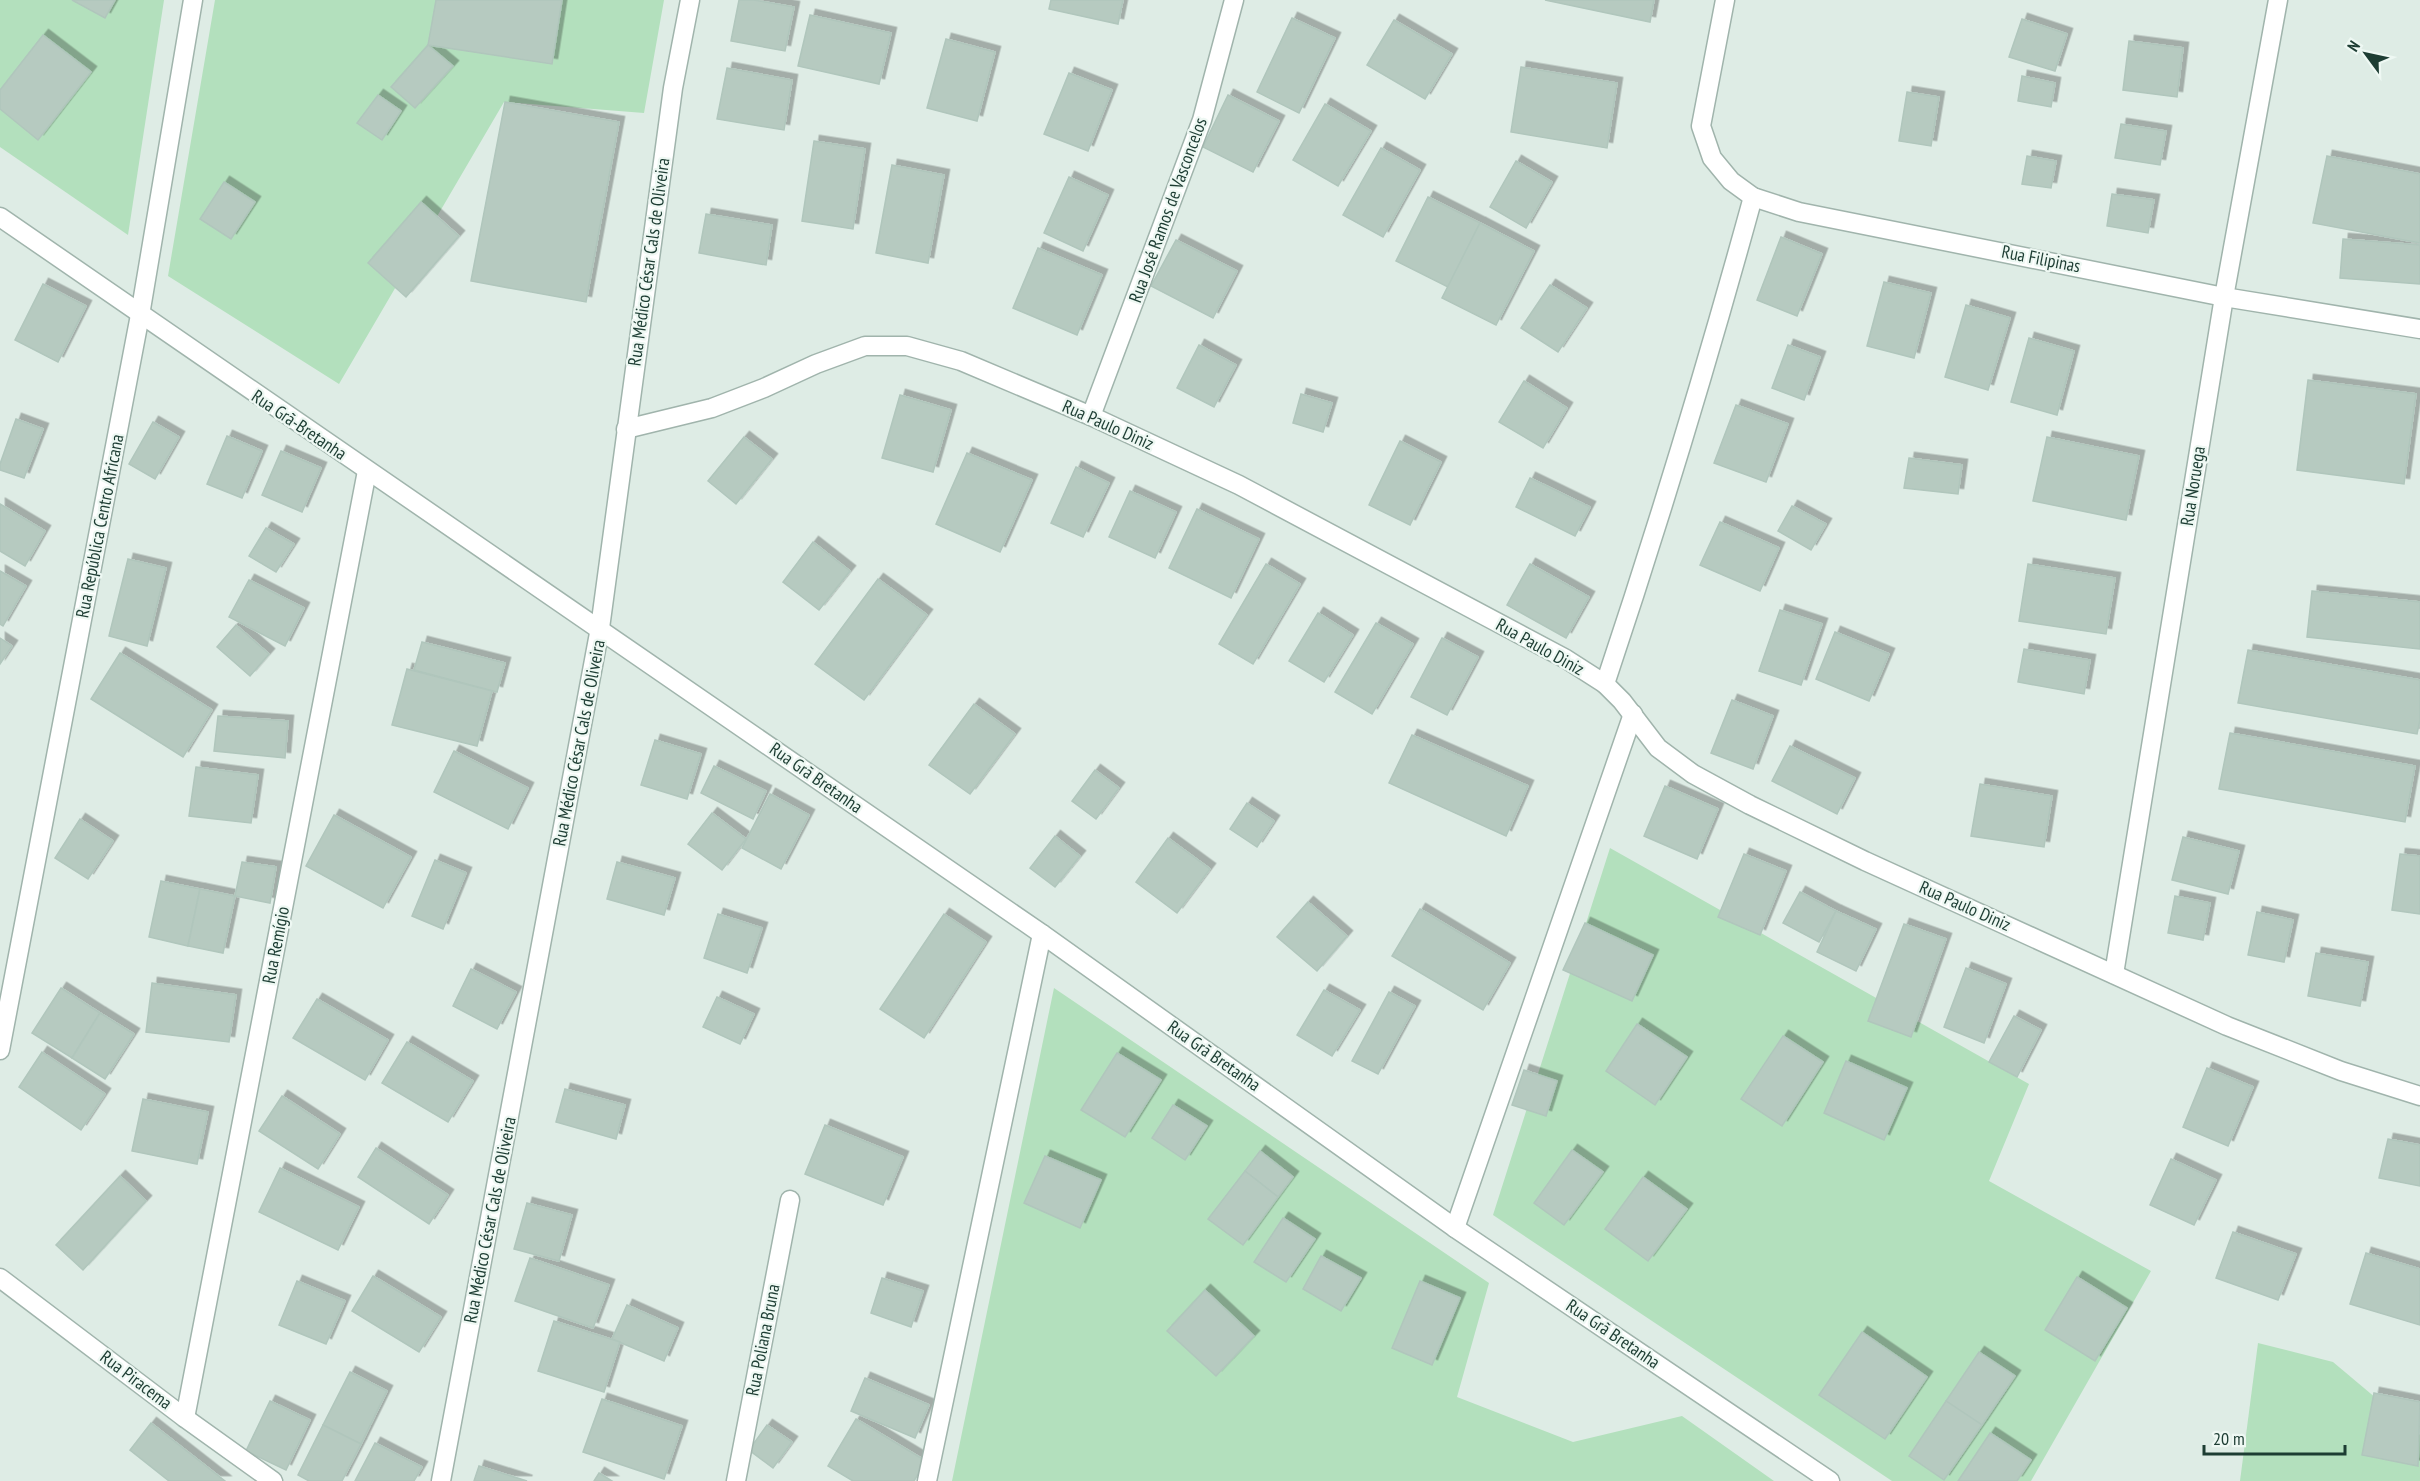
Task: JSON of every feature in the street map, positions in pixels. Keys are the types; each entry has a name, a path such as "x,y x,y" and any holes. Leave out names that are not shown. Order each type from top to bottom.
{"street":[{"name":"Rua República Centro Africana","path":"0,1050 140,315 193,0"},
{"name":"Rua Médico César Cals de Oliveira","path":"441,1481 600,628 673,88 690,0"},
{"name":"Rua José Ramos de Vasconcelos","path":"1091,416 1202,120 1234,0"},
{"name":"Rua Filipinas","path":"1725,0 1701,126 1712,158 1731,181 1753,197 1800,212 2224,297 2420,329"},
{"name":"Rua Noruega","path":"2114,974 2224,297 2278,0"},
{"path":"1605,684 1659,524 1707,366 1753,197"},
{"name":"Rua Grã-Bretanha","path":"0,217 366,471 600,628"},
{"name":"Rua Paulo Diniz","path":"626,429 712,408 865,346 907,346 961,361 1091,416 1239,485 1566,659 1605,684 1633,714 1658,748 1693,774 1750,806 2227,1026 2341,1071 2420,1096"},
{"name":"Rua Remígio","path":"185,1418 366,471"},
{"name":"Rua Grã Bretanha","path":"600,628 1042,934 1455,1228 1830,1481"},
{"path":"1455,1228 1633,714"},
{"path":"927,1481 1042,934"},
{"name":"Rua Poliana Bruna","path":"736,1481 790,1200"},
{"name":"Rua Piracema","path":"0,1278 185,1418 273,1481"}],"green space":[{"path":"0,0 164,0 128,235 0,147"},
{"path":"215,0 664,0 644,113 504,102 339,384 168,276"},
{"path":"1610,848 2029,1084 1989,1181 2151,1271 2031,1481 1892,1481 1493,1215"},
{"path":"1054,988 1489,1283 1457,1397 1573,1442 1682,1416 1774,1481 952,1481"},
{"path":"2258,1343 2333,1362 2420,1435 2420,1481 2240,1481"}],"building":[{"path":"72,0 115,0 105,18"},
{"path":"436,0 562,0 552,64 428,45"},
{"path":"739,0 754,0 794,7 785,51 731,41"},
{"path":"1051,0 1123,0 1118,24 1049,9"},
{"path":"1545,0 1654,0 1650,22"},
{"path":"810,15 891,33 879,84 798,66"},
{"path":"1292,18 1335,38 1299,113 1257,92"},
{"path":"2022,19 2067,34 2055,71 2009,57"},
{"path":"1394,20 1452,54 1425,99 1367,65"},
{"path":"43,35 91,72 38,140 0,109 0,90"},
{"path":"946,39 995,52 977,121 927,108"},
{"path":"2129,41 2183,48 2177,97 2123,90"},
{"path":"428,45 453,66 415,108 391,87"},
{"path":"1521,67 1617,83 1607,148 1511,132"},
{"path":"727,68 792,80 784,130 717,119"},
{"path":"1069,73 1112,90 1088,151 1044,134"},
{"path":"2022,76 2055,83 2051,107 2018,101"},
{"path":"1907,92 1939,97 1931,146 1899,141"},
{"path":"378,95 401,111 382,140 357,123"},
{"path":"1228,95 1279,121 1253,172 1203,147"},
{"path":"505,102 619,122 586,302 471,281"},
{"path":"1325,104 1371,131 1338,186 1293,160"},
{"path":"2121,124 2166,131 2160,165 2115,158"},
{"path":"814,141 865,149 853,229 802,221"},
{"path":"1381,148 1420,170 1383,237 1343,215"},
{"path":"2027,156 2056,161 2051,188 2022,184"},
{"path":"2327,156 2420,174 2420,243 2313,223"},
{"path":"1516,161 1552,182 1526,228 1490,207"},
{"path":"892,165 944,175 928,263 876,253"},
{"path":"1069,177 1108,195 1083,251 1044,233"},
{"path":"224,182 255,202 231,239 200,219"},
{"path":"2112,194 2154,200 2148,233 2107,226"},
{"path":"1428,197 1480,223 1448,287 1396,261"},
{"path":"421,202 459,236 406,297 368,263"},
{"path":"706,214 772,225 766,265 699,253"},
{"path":"1480,223 1534,251 1496,325 1442,298"},
{"path":"1781,237 1822,254 1797,316 1757,300"},
{"path":"2343,239 2420,245 2420,284 2340,278"},
{"path":"1176,240 1237,271 1213,318 1151,286"},
{"path":"1038,248 1102,275 1077,335 1013,308"},
{"path":"1884,282 1931,293 1914,358 1867,346"},
{"path":"43,284 86,306 58,362 15,340"},
{"path":"1550,285 1587,308 1558,352 1521,328"},
{"path":"1966,305 2010,318 1988,390 1945,377"},
{"path":"2029,338 2074,351 2057,415 2011,402"},
{"path":"1199,345 1236,365 1214,407 1177,388"},
{"path":"1788,345 1820,357 1804,400 1772,388"},
{"path":"2308,380 2416,394 2404,484 2297,470"},
{"path":"1524,381 1567,408 1543,448 1499,422"},
{"path":"1301,394 1332,403 1323,432 1293,423"},
{"path":"900,395 951,410 933,472 882,458"},
{"path":"1736,405 1788,424 1766,482 1714,463"},
{"path":"16,419 43,429 24,478 0,470"},
{"path":"153,422 179,437 155,479 129,464"},
{"path":"227,436 262,451 242,498 207,484"},
{"path":"744,437 772,459 736,504 708,481"},
{"path":"2047,437 2139,456 2126,520 2033,501"},
{"path":"1400,441 1441,462 1410,525 1369,505"},
{"path":"281,451 321,468 302,512 262,495"},
{"path":"967,453 1032,480 1000,552 936,524"},
{"path":"1909,458 1962,465 1958,494 1904,488"},
{"path":"1076,467 1109,483 1083,537 1051,523"},
{"path":"1530,478 1590,507 1575,536 1516,507"},
{"path":"1130,491 1176,512 1155,558 1109,537"},
{"path":"0,504 45,531 25,566 0,551"},
{"path":"1792,506 1826,524 1811,550 1778,531"},
{"path":"1197,509 1259,539 1231,598 1169,568"},
{"path":"1720,522 1779,548 1760,591 1700,565"},
{"path":"266,528 294,544 276,572 249,556"},
{"path":"813,542 850,571 819,610 783,582"},
{"path":"128,559 166,568 147,646 109,636"},
{"path":"1266,564 1300,584 1253,664 1219,644"},
{"path":"1530,564 1589,597 1566,638 1507,605"},
{"path":"2028,564 2115,578 2106,634 2019,621"},
{"path":"0,571 26,586 3,626 0,624"},
{"path":"878,579 927,615 864,700 815,664"},
{"path":"249,580 304,608 285,646 229,617"},
{"path":"2312,591 2420,602 2420,649 2307,637"},
{"path":"1780,610 1822,624 1801,685 1759,671"},
{"path":"1318,613 1353,635 1324,682 1289,661"},
{"path":"1376,623 1413,644 1372,714 1335,692"},
{"path":"236,625 269,654 250,676 217,647"},
{"path":"1835,632 1889,654 1869,701 1816,679"},
{"path":"0,638 12,646 0,664"},
{"path":"1442,638 1478,657 1447,715 1411,697"},
{"path":"422,642 505,663 497,692 414,670"},
{"path":"2024,649 2090,660 2084,694 2018,682"},
{"path":"2248,650 2420,680 2420,720 2417,734 2238,703"},
{"path":"120,653 212,710 183,757 91,699"},
{"path":"407,669 492,691 477,746 392,725"},
{"path":"1732,700 1773,716 1753,769 1711,753"},
{"path":"974,704 1015,734 970,794 929,765"},
{"path":"218,716 288,721 285,758 214,751"},
{"path":"2230,733 2415,766 2405,822 2219,789"},
{"path":"1412,735 1528,786 1506,836 1389,783"},
{"path":"655,740 701,754 687,799 641,785"},
{"path":"1790,746 1855,778 1837,814 1772,781"},
{"path":"454,751 528,788 508,829 434,792"},
{"path":"714,766 766,791 753,819 701,793"},
{"path":"196,767 258,775 251,823 189,816"},
{"path":"1095,770 1119,788 1096,819 1072,801"},
{"path":"1980,784 2052,796 2044,847 1971,836"},
{"path":"1665,786 1718,809 1697,859 1644,836"},
{"path":"770,794 809,815 781,869 742,848"},
{"path":"1247,803 1274,821 1257,847 1230,829"},
{"path":"712,813 746,839 722,870 688,844"},
{"path":"334,815 411,857 383,908 306,866"},
{"path":"80,819 113,841 88,879 55,858"},
{"path":"1055,836 1080,856 1055,887 1030,868"},
{"path":"2183,837 2239,851 2228,894 2172,880"},
{"path":"1168,838 1210,869 1177,913 1136,882"},
{"path":"1744,854 1786,871 1760,935 1718,917"},
{"path":"2400,854 2420,856 2420,914 2392,910"},
{"path":"435,860 466,873 443,929 412,916"},
{"path":"242,862 276,867 270,903 235,896"},
{"path":"617,862 675,878 664,915 607,899"},
{"path":"161,881 200,889 188,946 149,937"},
{"path":"200,889 235,896 223,953 188,946"},
{"path":"1800,892 1836,911 1819,942 1783,923"},
{"path":"2175,896 2210,903 2203,940 2168,933"},
{"path":"1308,902 1347,936 1317,971 1277,937"},
{"path":"1420,909 1510,963 1483,1010 1392,956"},
{"path":"1836,911 1876,929 1856,971 1817,952"},
{"path":"2257,912 2293,920 2284,962 2248,955"},
{"path":"718,914 762,928 747,973 704,958"},
{"path":"944,914 986,942 924,1038 880,1009"},
{"path":"1585,923 1653,955 1632,1001 1563,970"},
{"path":"1904,924 1946,939 1911,1037 1868,1021"},
{"path":"2316,953 2368,962 2360,1006 2308,996"},
{"path":"1966,968 2006,984 1984,1043 1944,1027"},
{"path":"471,969 516,992 497,1029 453,1006"},
{"path":"152,983 236,995 229,1042 146,1032"},
{"path":"61,988 100,1013 72,1058 32,1033"},
{"path":"1324,990 1360,1010 1332,1056 1297,1035"},
{"path":"1389,992 1415,1006 1378,1074 1352,1061"},
{"path":"717,997 754,1014 740,1044 703,1027"},
{"path":"317,999 388,1040 365,1080 293,1038"},
{"path":"100,1013 134,1034 105,1079 72,1058"},
{"path":"2014,1016 2041,1030 2017,1077 1989,1062"},
{"path":"1637,1024 1687,1057 1655,1105 1606,1071"},
{"path":"1783,1036 1823,1062 1782,1126 1741,1099"},
{"path":"407,1042 473,1081 448,1122 382,1083"},
{"path":"42,1052 105,1094 81,1130 19,1087"},
{"path":"1117,1053 1161,1080 1125,1137 1081,1110"},
{"path":"1846,1061 1907,1088 1884,1140 1824,1113"},
{"path":"2207,1068 2253,1087 2228,1146 2183,1127"},
{"path":"1524,1070 1557,1081 1546,1116 1512,1105"},
{"path":"565,1089 625,1105 616,1139 556,1122"},
{"path":"282,1096 340,1134 318,1169 259,1131"},
{"path":"143,1099 208,1112 197,1164 132,1151"},
{"path":"1173,1105 1207,1126 1185,1160 1152,1138"},
{"path":"825,1125 903,1157 883,1205 805,1174"},
{"path":"2388,1139 2420,1145 2420,1186 2379,1178"},
{"path":"376,1148 448,1195 429,1224 358,1177"},
{"path":"1572,1150 1603,1172 1564,1225 1534,1203"},
{"path":"1260,1151 1293,1177 1278,1197 1245,1171"},
{"path":"1045,1156 1101,1180 1080,1228 1024,1203"},
{"path":"2171,1159 2216,1180 2194,1225 2150,1205"},
{"path":"280,1168 359,1207 338,1250 259,1212"},
{"path":"1245,1171 1278,1197 1243,1245 1208,1219"},
{"path":"120,1176 146,1201 83,1270 56,1245"},
{"path":"1643,1177 1687,1209 1648,1261 1605,1229"},
{"path":"527,1203 572,1215 559,1261 514,1249"},
{"path":"1283,1218 1315,1239 1286,1282 1254,1262"},
{"path":"2233,1232 2296,1254 2278,1300 2216,1278"},
{"path":"2366,1253 2420,1269 2420,1325 2350,1304"},
{"path":"1321,1256 1361,1278 1341,1311 1303,1289"},
{"path":"530,1258 609,1285 593,1328 515,1301"},
{"path":"373,1276 441,1317 419,1352 352,1311"},
{"path":"2077,1277 2127,1308 2095,1361 2045,1330"},
{"path":"882,1278 923,1291 911,1327 871,1313"},
{"path":"297,1281 345,1301 326,1344 279,1325"},
{"path":"1420,1281 1460,1298 1432,1365 1392,1348"},
{"path":"1205,1290 1254,1336 1216,1376 1167,1331"},
{"path":"627,1305 678,1328 664,1361 612,1339"},
{"path":"554,1321 620,1342 604,1392 538,1371"},
{"path":"1862,1332 1927,1377 1885,1439 1819,1395"},
{"path":"1979,1352 2015,1376 1982,1425 1946,1401"},
{"path":"350,1372 387,1391 361,1444 323,1425"},
{"path":"865,1378 929,1405 915,1438 851,1411"},
{"path":"2374,1393 2420,1402 2418,1466 2362,1455"},
{"path":"602,1399 682,1426 664,1479 583,1452"},
{"path":"270,1401 310,1420 286,1470 246,1451"},
{"path":"1946,1401 1982,1425 1944,1480 1909,1456"},
{"path":"856,1419 926,1461 914,1481 853,1481 828,1466"},
{"path":"151,1423 225,1481 169,1481 130,1450"},
{"path":"323,1425 361,1444 342,1481 309,1481 298,1475"},
{"path":"767,1425 792,1442 773,1468 749,1450"},
{"path":"1990,1433 2031,1460 2017,1481 1958,1481"},
{"path":"375,1443 422,1467 414,1481 355,1481"},
{"path":"479,1466 527,1481 474,1481"},
{"path":"599,1473 612,1481 594,1481"}]}
